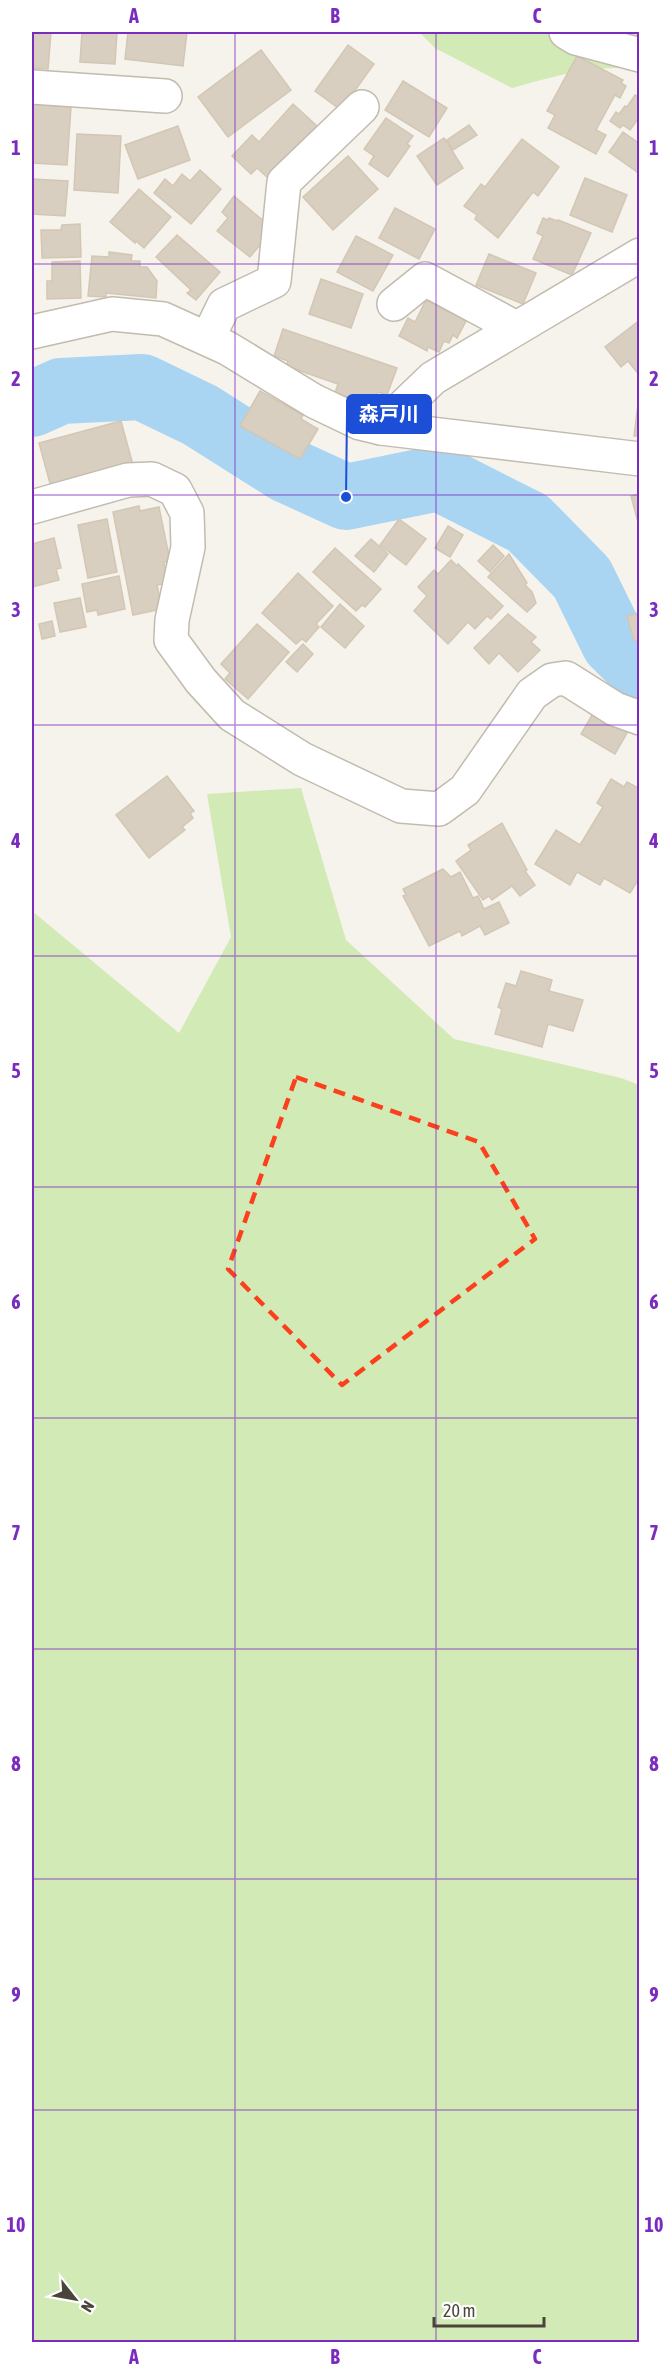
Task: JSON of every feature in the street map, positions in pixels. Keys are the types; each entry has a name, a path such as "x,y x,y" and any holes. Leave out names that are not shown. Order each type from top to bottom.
{"street":[{"path":"566,32 576,38 639,55"},
{"path":"32,87 165,96"},
{"path":"208,338 224,305 274,281 284,182 362,107"},
{"path":"381,428 433,378 639,255"},
{"path":"394,304 425,279 516,328"},
{"path":"32,332 112,314 163,319 208,338 314,401 360,423 381,428 639,459"},
{"path":"32,507 128,480 152,479 175,490 187,513 188,547 172,620 171,640 201,681 232,715 302,759 400,806 439,809 465,790 532,694 552,680 567,678 615,709 639,718"}],"highlighted area":[{"path":"296,1077 479,1142 535,1239 342,1385 228,1269"}],"green space":[{"path":"419,32 639,32 639,70 607,68 591,70 512,88 435,48"},
{"path":"301,788 346,940 454,1039 621,1078 639,1085 639,2342 32,2342 32,911 179,1033 231,937 207,794"}],"building":[{"path":"32,32 51,32 48,69 32,68"},
{"path":"82,32 117,32 115,64 80,62"},
{"path":"128,32 187,32 183,66 125,59"},
{"path":"348,45 374,64 341,110 315,91"},
{"path":"261,50 291,90 228,137 198,97"},
{"path":"577,56 623,80 621,83 626,86 620,98 615,95 596,130 606,135 596,154 548,128 555,115 547,111"},
{"path":"403,81 447,108 429,137 385,110"},
{"path":"635,95 640,98 640,116 630,130 623,125 620,128 610,121 616,112 619,114 625,106 627,107"},
{"path":"32,104 71,107 67,165 32,163"},
{"path":"293,104 327,135 278,187 257,168 251,174 232,156 252,135 259,142"},
{"path":"386,118 413,136 407,144 410,146 388,177 369,164 374,156 364,149"},
{"path":"469,125 477,135 453,150 447,140"},
{"path":"178,126 190,160 138,179 125,145"},
{"path":"623,132 640,144 640,174 609,152"},
{"path":"77,134 121,136 118,193 74,190"},
{"path":"444,138 463,168 437,185 417,156"},
{"path":"522,139 559,167 538,196 533,192 498,238 475,219 477,215 464,206 481,184 485,187"},
{"path":"348,156 378,189 333,230 303,197"},
{"path":"200,170 221,189 191,224 154,193 165,179 173,186 182,174 190,181"},
{"path":"585,178 627,195 612,232 570,215"},
{"path":"32,179 68,181 65,216 32,214"},
{"path":"139,189 171,217 144,248 110,222"},
{"path":"234,196 273,229 262,249 259,246 250,257 217,231 228,218 222,212"},
{"path":"395,208 435,229 419,259 379,238"},
{"path":"543,218 558,220 591,233 572,275 533,259 543,236 537,233"},
{"path":"80,224 81,257 42,258 41,230 61,230 62,225"},
{"path":"177,235 220,272 196,300 187,293 191,290 156,257"},
{"path":"356,236 393,255 373,291 337,272"},
{"path":"109,252 132,255 131,261 140,261 140,267 147,267 157,281 156,298 106,293 106,297 88,296 92,256 109,257"},
{"path":"489,254 536,273 523,304 476,285"},
{"path":"80,261 81,298 47,299 47,281 52,281 52,262"},
{"path":"321,279 363,294 351,328 309,314"},
{"path":"426,300 466,321 457,338 453,335 449,343 444,341 439,352 428,347 427,351 399,336 408,318 415,322"},
{"path":"640,320 640,376 628,361 621,367 605,347"},
{"path":"283,329 397,368 387,395 378,392 373,406 335,393 338,384 286,366 288,361 274,356"},
{"path":"260,391 303,415 301,419 318,429 300,459 240,426"},
{"path":"639,396 640,436 634,436"},
{"path":"121,421 133,465 51,487 39,443"},
{"path":"640,494 640,526 639,526 631,496"},
{"path":"139,506 140,511 159,507 170,561 164,562 168,583 157,585 162,609 133,615 113,512"},
{"path":"107,519 117,572 88,578 78,525"},
{"path":"399,519 426,539 406,565 380,545"},
{"path":"448,526 463,535 450,557 435,548"},
{"path":"54,538 61,568 56,569 59,580 32,587 32,544"},
{"path":"371,539 388,554 374,572 355,556"},
{"path":"493,545 504,556 490,572 478,561"},
{"path":"335,548 381,589 365,607 362,605 356,611 313,572"},
{"path":"509,554 527,583 525,585 532,592 536,603 527,612 488,577"},
{"path":"451,560 503,606 491,619 487,616 475,629 468,622 448,644 414,611 427,596 418,587 434,570 438,574"},
{"path":"298,573 333,606 316,624 319,627 306,642 302,639 296,644 262,613"},
{"path":"119,576 125,609 98,615 97,610 87,612 82,584"},
{"path":"80,598 86,627 60,632 54,603"},
{"path":"340,604 364,626 345,648 321,627"},
{"path":"640,613 640,640 634,641 627,616"},
{"path":"508,614 536,637 531,642 540,650 518,672 499,653 489,664 474,648"},
{"path":"52,621 55,636 42,639 39,624"},
{"path":"257,624 289,652 248,699 225,679 230,673 221,664"},
{"path":"303,644 313,654 297,672 286,662"},
{"path":"595,710 631,726 615,754 581,734"},
{"path":"167,776 194,811 190,813 193,818 182,827 185,830 149,858 116,815"},
{"path":"611,779 624,787 627,782 640,789 640,877 630,893 604,878 600,885 577,872 570,885 535,864 556,830 580,845 603,807 597,803"},
{"path":"502,823 527,870 525,871 535,885 520,896 512,886 492,900 489,896 483,900 456,861 471,850 468,845"},
{"path":"443,869 451,877 460,872 473,898 478,896 484,909 499,902 509,923 485,935 480,926 462,936 460,931 429,946 403,896 406,895 403,889"},
{"path":"521,971 552,980 549,991 583,1000 573,1031 548,1024 542,1047 495,1034 502,1009 498,1007 506,983 516,986"}],"waterway":[{"path":"32,404 61,391 142,387 200,415 287,470 346,497 439,478 528,523 582,578 614,643 640,669"}],"place":[{"name":"森戸川","path":"346,497"}]}
